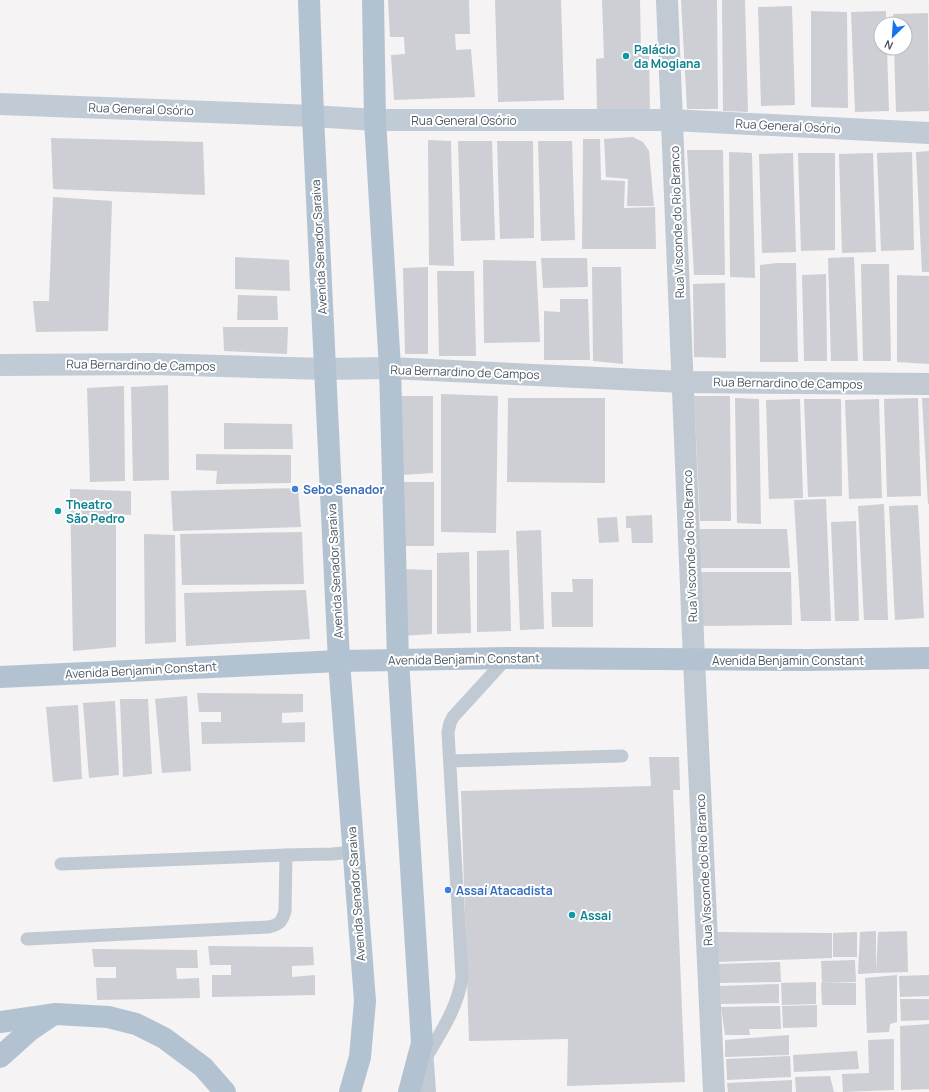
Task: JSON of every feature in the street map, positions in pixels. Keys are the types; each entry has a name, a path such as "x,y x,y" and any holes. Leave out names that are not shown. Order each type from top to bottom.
{"main road":[{"name":"Avenida Senador Saraiva","path":"309,0 313,116 339,661 365,1001 360,1057 350,1092"},
{"path":"373,0 375,120 390,368 398,660 422,1054 409,1092"},
{"name":"Avenida Benjamin Constant","path":"0,677 339,661 507,658 694,660 929,658"},
{"path":"0,1057 29,1031 56,1014"},
{"path":"0,1022 56,1014 108,1017 136,1024 164,1038 202,1067 225,1092"}],"street":[{"name":"Rua Visconde do Rio Branco","path":"667,0 694,660 714,1092"},
{"name":"Rua General Osório","path":"0,104 313,116 375,120 672,120 929,133"},
{"name":"Rua Bernardino de Campos","path":"0,365 152,364 325,369 390,368 683,382 929,384"},
{"path":"422,1054 425,1092"}],"lane":[{"path":"422,1054 456,1004 462,977 448,732 453,717 507,658"},
{"path":"450,761 622,756"},
{"path":"61,864 353,852"},
{"path":"27,939 268,927 277,925 283,920 285,911 286,855"}],"building":[{"path":"388,0 469,0 470,34 455,34 456,50 471,49 475,97 394,100 391,55 405,54 404,37 390,37"},
{"path":"495,0 561,0 564,100 498,102"},
{"name":"Palácio da Mogiana","path":"602,0 640,0 641,53 649,53 650,111 597,112 596,59 604,58"},
{"path":"681,0 717,0 718,109 687,109"},
{"path":"722,0 745,0 748,112 723,111"},
{"path":"792,6 795,105 761,106 758,7"},
{"path":"811,11 847,12 848,108 811,107"},
{"path":"886,11 886,16 873,16 873,56 887,56 889,111 855,112 851,12"},
{"path":"928,13 929,111 896,112 894,56 913,56 913,16 893,16 893,14"},
{"path":"633,137 643,142 649,151 654,206 627,206 628,179 606,177 604,139"},
{"path":"51,138 203,142 205,195 53,189"},
{"path":"583,139 600,139 601,180 625,181 624,208 655,207 656,249 582,249"},
{"path":"428,140 451,141 454,266 429,265"},
{"path":"458,141 492,141 495,240 461,241"},
{"path":"497,141 533,141 534,238 500,239"},
{"path":"538,141 572,141 575,240 541,241"},
{"path":"687,150 723,150 725,275 694,275"},
{"path":"929,151 929,272 922,272 916,152"},
{"path":"729,152 752,153 755,278 730,277"},
{"path":"912,152 914,250 881,251 877,153"},
{"path":"793,153 796,252 762,253 759,154"},
{"path":"798,153 835,153 835,250 801,251"},
{"path":"873,153 876,252 842,253 839,154"},
{"path":"53,197 112,201 108,331 36,332 33,301 49,301"},
{"path":"235,257 289,260 290,291 235,289"},
{"path":"854,257 858,361 831,361 828,258"},
{"path":"541,258 587,258 588,287 543,288"},
{"path":"483,260 536,261 540,342 484,343"},
{"path":"796,263 798,362 760,362 760,265"},
{"path":"861,264 889,264 891,361 863,361"},
{"path":"428,267 428,354 405,354 403,268"},
{"path":"592,267 621,267 623,364 593,361"},
{"path":"437,271 474,271 476,356 439,356"},
{"path":"826,274 827,361 804,361 802,275"},
{"path":"897,275 929,276 929,364 897,362"},
{"path":"725,283 726,358 694,357 693,284"},
{"path":"238,295 277,296 278,320 237,320"},
{"path":"560,299 588,299 590,360 544,360 544,311 560,312"},
{"path":"223,327 288,327 287,354 224,351"},
{"path":"168,385 169,480 133,481 131,387"},
{"path":"124,386 125,481 90,482 87,388"},
{"path":"441,394 498,396 496,533 441,532"},
{"path":"401,396 433,396 433,473 402,475"},
{"path":"694,396 730,396 731,521 700,521"},
{"path":"508,398 605,398 605,483 507,482"},
{"path":"735,398 759,399 761,524 737,523"},
{"path":"918,398 921,496 887,497 884,399"},
{"path":"922,398 929,398 929,504 928,504"},
{"path":"800,399 803,498 769,499 766,400"},
{"path":"804,399 841,399 842,496 808,497"},
{"path":"879,399 882,498 849,499 845,400"},
{"path":"224,423 292,424 293,449 224,449"},
{"path":"196,454 291,455 291,483 216,484 217,471 196,470"},
{"path":"403,482 434,482 434,546 403,546"},
{"path":"298,488 301,527 173,531 171,491"},
{"path":"70,489 131,491 131,515 116,514 116,647 73,651"},
{"path":"826,499 831,621 801,621 794,500"},
{"path":"884,504 888,620 864,620 858,506"},
{"path":"918,505 924,618 895,620 889,506"},
{"path":"652,515 653,543 632,543 631,528 626,528 626,516"},
{"path":"617,517 619,542 599,543 597,518"},
{"path":"856,521 859,621 835,621 831,522"},
{"path":"700,529 787,529 790,568 700,568"},
{"path":"541,530 544,629 520,630 516,531"},
{"path":"302,532 304,584 182,585 180,534"},
{"path":"144,534 175,535 176,642 145,644"},
{"path":"509,550 511,631 477,632 477,551"},
{"path":"469,552 471,633 437,634 437,553"},
{"path":"401,569 432,570 432,634 401,636"},
{"path":"698,572 791,572 792,625 705,626 698,622"},
{"path":"572,579 593,579 593,627 552,627 551,592 573,592"},
{"path":"306,590 310,639 186,646 184,593"},
{"path":"197,693 303,694 303,712 282,713 282,723 305,722 305,742 202,744 201,722 221,722 221,712 199,712"},
{"path":"187,696 191,771 162,773 155,699"},
{"path":"120,699 148,699 152,774 123,777"},
{"path":"115,701 119,775 89,778 83,703"},
{"path":"78,705 82,779 53,782 46,707"},
{"name":"Assai","path":"649,757 679,757 680,790 673,790 685,1082 567,1086 568,1039 469,1041 461,791 651,786"},
{"path":"876,931 876,973 858,974 860,932"},
{"path":"907,931 908,972 876,973 878,932"},
{"path":"716,932 832,933 832,958 717,962"},
{"path":"857,932 857,957 833,957 833,933"},
{"path":"208,946 313,947 314,965 292,966 292,977 315,975 315,995 212,997 212,975 231,975 231,965 210,965"},
{"path":"92,949 197,950 198,968 176,968 177,979 199,978 200,998 97,1000 96,978 116,978 116,967 94,967"},
{"path":"855,960 856,982 822,983 821,961"},
{"path":"780,962 781,982 719,983 718,964"},
{"path":"897,975 897,1022 890,1024 889,1032 867,1033 865,978"},
{"path":"929,975 929,996 900,997 899,976"},
{"path":"816,982 816,1004 782,1005 781,983"},
{"path":"821,983 856,983 856,1005 822,1005"},
{"path":"779,984 779,1003 721,1004 719,986"},
{"path":"900,999 929,999 929,1020 901,1021"},
{"path":"817,1005 817,1027 783,1028 782,1006"},
{"path":"780,1006 781,1029 749,1029 750,1035 725,1035 721,1007"},
{"path":"929,1024 929,1089 901,1090 900,1026"},
{"path":"789,1035 789,1055 725,1057 725,1040"},
{"path":"894,1039 894,1090 843,1092 842,1074 869,1073 868,1040"},
{"path":"857,1051 859,1069 794,1072 793,1055"},
{"path":"790,1056 791,1077 727,1080 726,1059"},
{"path":"830,1076 834,1092 796,1092 795,1077"},
{"path":"792,1080 792,1092 728,1092 727,1083"}],"place":[{"name":"Palácio da Mogiana","path":"626,56"},
{"name":"Sebo Senador","path":"295,489"},
{"name":"Theatro São Pedro","path":"58,511"},
{"name":"Assaí Atacadista","path":"448,890"},
{"name":"Assai","path":"572,915"}]}
